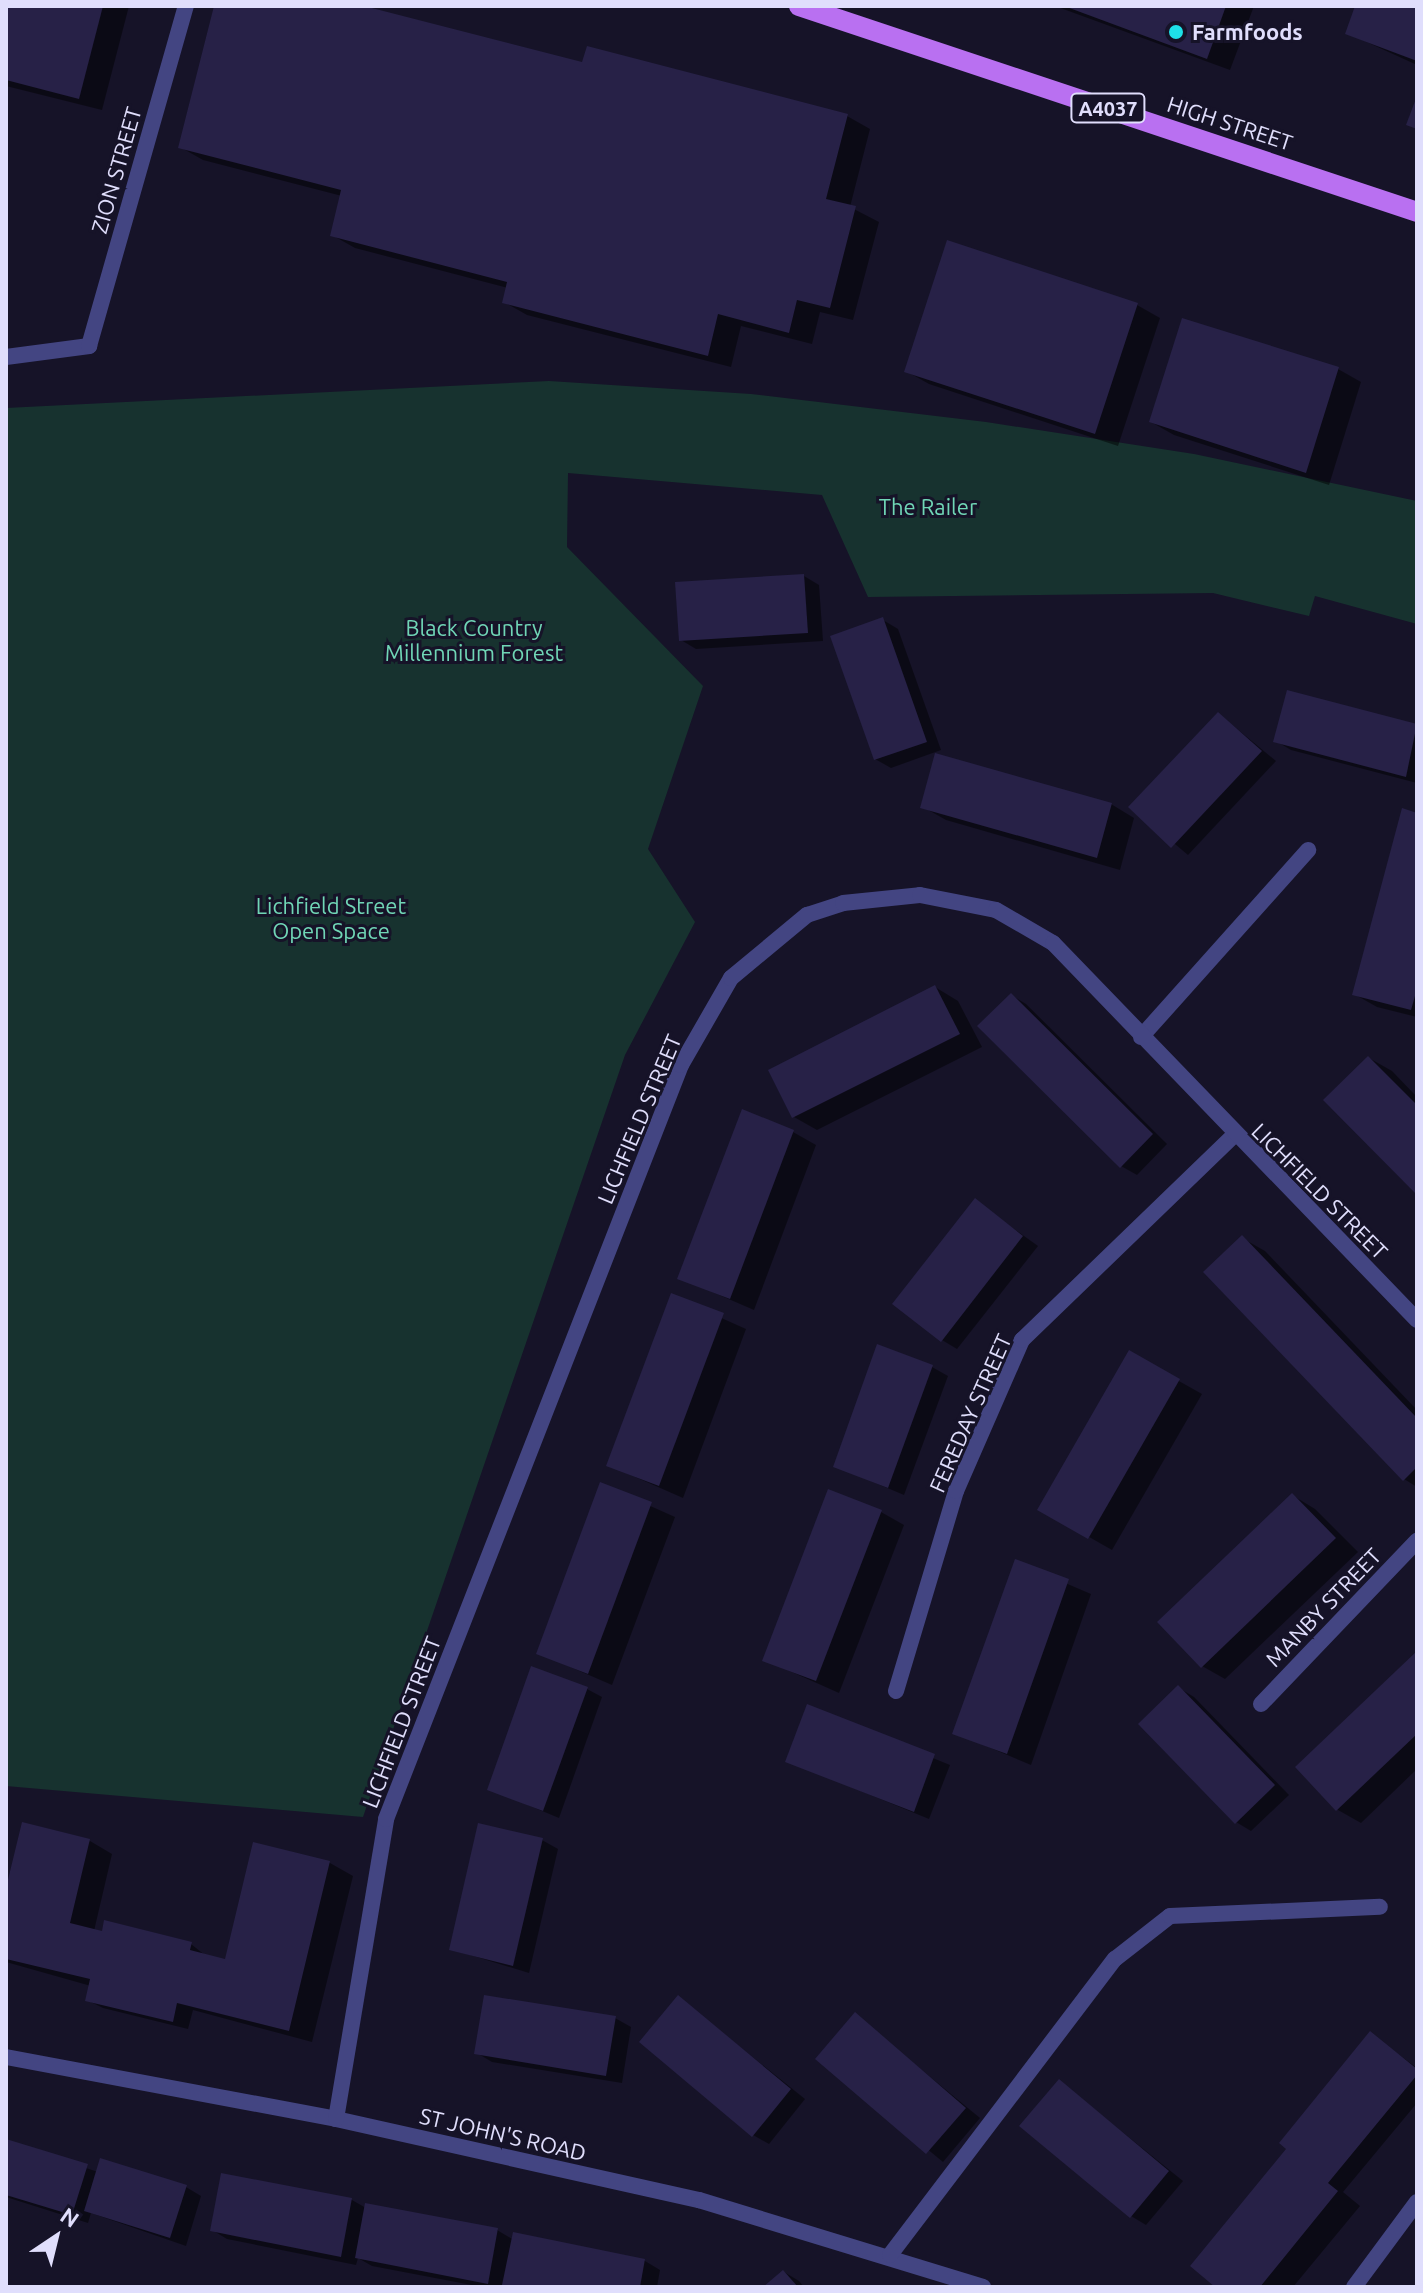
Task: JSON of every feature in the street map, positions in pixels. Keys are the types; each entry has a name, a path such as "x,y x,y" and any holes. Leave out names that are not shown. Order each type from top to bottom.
{"main road":[{"name":"HIGH STREET","path":"799,6 1417,212"}],"street":[{"name":"ZION STREET","path":"6,357 89,346 186,6"},
{"path":"1141,1037 1308,850"},
{"name":"LICHFIELD STREET","path":"336,2119 386,1819 681,1065 731,978 807,915 843,903 920,895 996,910 1053,943 1234,1135 1417,1320"},
{"name":"FEREDAY STREET","path":"896,1691 956,1491 1022,1340 1234,1135"},
{"name":"MANBY STREET","path":"1261,1704 1417,1541"},
{"path":"890,2255 1115,1959 1170,1916 1380,1907"},
{"name":"ST JOHN'S ROAD","path":"6,2057 336,2119 699,2200 890,2255 939,2279 983,2287"},
{"path":"1354,2287 1417,2202"}],"green space":[{"name":"Lichfield Street Open Space","path":"549,381 751,394 986,422 1194,454 1417,501 1417,624 1315,596 1309,616 1213,593 868,597 822,495 568,473 567,547 703,686 648,849 695,922 625,1055 363,1817 6,1786 6,408"}],"building":[{"path":"6,6 103,6 79,99 6,80"},
{"path":"214,6 364,6 582,62 587,46 848,114 826,199 856,206 830,308 797,300 789,333 718,314 708,356 502,303 507,282 330,236 341,190 178,148"},
{"name":"Farmfoods","path":"1064,6 1226,6 1207,59"},
{"path":"1355,6 1417,6 1417,61 1345,34"},
{"path":"1417,96 1417,129 1406,125"},
{"path":"947,240 1138,303 1095,434 904,372"},
{"path":"1182,318 1339,367 1306,473 1149,422"},
{"path":"804,574 808,633 679,641 675,582"},
{"path":"883,617 927,742 874,760 830,636"},
{"path":"1287,690 1417,724 1406,777 1273,742"},
{"path":"1218,712 1262,751 1171,848 1128,807"},
{"path":"935,753 1112,803 1097,858 920,808"},
{"path":"1402,808 1417,813 1417,989 1411,1010 1352,995"},
{"path":"935,985 960,1034 792,1118 768,1070"},
{"path":"1011,993 1153,1134 1120,1168 977,1026"},
{"path":"1368,1056 1417,1105 1417,1195 1323,1100"},
{"path":"742,1109 794,1130 730,1299 677,1279"},
{"path":"975,1198 1023,1236 941,1342 892,1304"},
{"path":"1242,1235 1417,1418 1417,1467 1403,1481 1203,1272"},
{"path":"671,1293 724,1313 659,1486 606,1466"},
{"path":"877,1344 933,1365 888,1488 833,1467"},
{"path":"1129,1350 1180,1379 1088,1539 1037,1510"},
{"path":"600,1482 652,1502 588,1674 536,1654"},
{"path":"828,1489 882,1510 816,1681 762,1661"},
{"path":"1292,1493 1336,1538 1201,1668 1157,1622"},
{"path":"1015,1559 1069,1579 1007,1754 952,1734"},
{"path":"1417,1651 1417,1734 1336,1811 1295,1767"},
{"path":"531,1666 588,1687 543,1811 487,1790"},
{"path":"1178,1685 1275,1785 1235,1824 1138,1724"},
{"path":"807,1704 935,1754 914,1812 785,1762"},
{"path":"22,1822 90,1839 70,1923 102,1931 104,1920 192,1942 190,1950 225,1959 253,1842 330,1861 289,2031 177,2003 173,2022 85,2001 90,1979 6,1959 6,1888"},
{"path":"478,1823 543,1838 513,1966 449,1950"},
{"path":"484,1995 616,2016 606,2076 474,2054"},
{"path":"678,1995 791,2089 752,2137 639,2042"},
{"path":"855,2012 966,2108 926,2154 815,2059"},
{"path":"1370,2031 1417,2069 1417,2075 1328,2183 1338,2191 1260,2287 1215,2287 1190,2266 1286,2149 1279,2143"},
{"path":"1059,2079 1169,2171 1130,2218 1019,2126"},
{"path":"6,2139 88,2164 72,2215 6,2195"},
{"path":"100,2158 187,2185 170,2238 84,2211"},
{"path":"221,2173 352,2198 341,2257 210,2231"},
{"path":"365,2203 498,2228 488,2284 355,2258"},
{"path":"513,2232 645,2259 640,2287 502,2285"},
{"path":"783,2270 798,2287 763,2287"}],"place":[{"name":"Farmfoods","path":"1176,32"}],"park label":[{"name":"The Railer","path":"928,507"},
{"name":"Black Country Millennium Forest","path":"474,640"}]}
